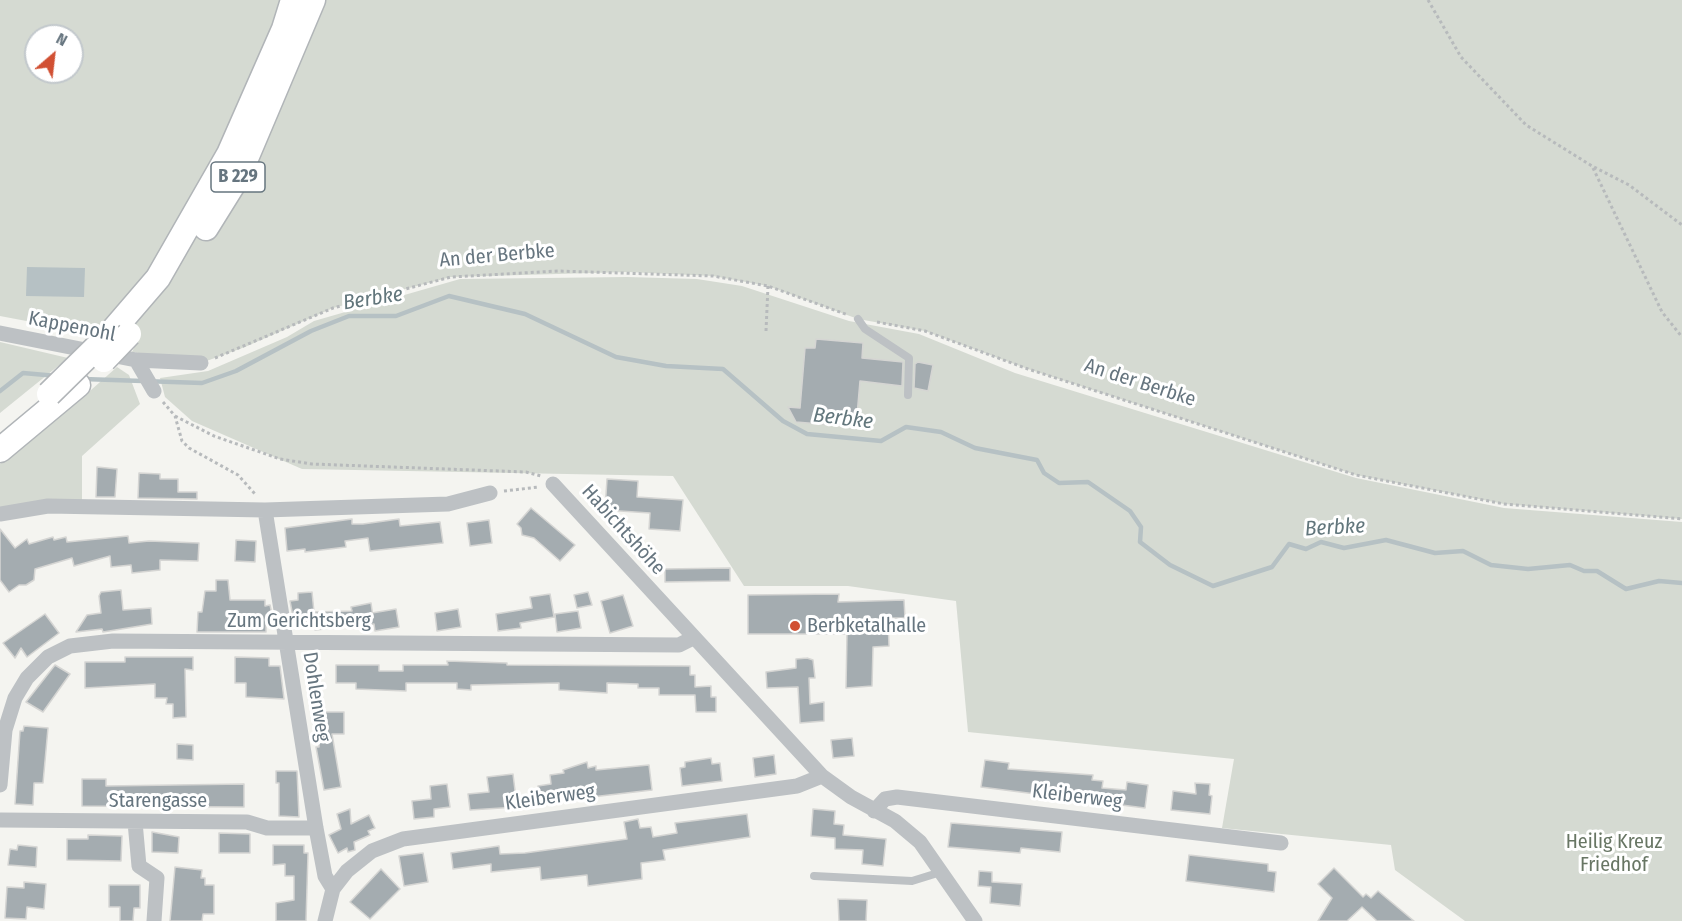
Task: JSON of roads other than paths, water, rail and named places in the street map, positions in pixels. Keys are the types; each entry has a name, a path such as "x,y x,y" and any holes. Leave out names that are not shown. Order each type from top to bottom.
{"main road":[{"name":"B 229","path":"0,450 78,385 119,335 158,278 225,163 280,38 293,0"},
{"name":"B 229","path":"0,429 49,394 119,335 172,284 239,175 313,0"}],"street":[{"name":"Kappenohl","path":"0,333 140,367"},
{"path":"154,391 140,367 201,363"},
{"name":"Habichtshöhe","path":"553,484 822,777 908,830 920,842 975,921"},
{"path":"0,514 48,506 265,510 448,504 490,493"},
{"name":"Dohlenweg","path":"265,510 316,828 325,876 333,889"},
{"name":"Zum Gerichtsberg","path":"0,785 8,713 27,678 48,657 70,646 113,641 679,645 693,638"},
{"name":"Kleiberweg","path":"325,921 333,889 347,871 364,857 404,839 797,786 822,777"},
{"name":"Kleiberweg","path":"874,811 885,799 897,797 1281,843"},
{"name":"Starengasse","path":"0,820 248,822 267,828 316,828"},
{"path":"135,822 139,866 157,878 154,921"}],"lane":[{"path":"858,319 865,328 909,358 908,395"},
{"path":"814,876 912,881 941,872"}],"waterway":[{"name":"Berbke","path":"83,379 202,383 236,371 311,331 349,316 396,316 449,296 525,314 616,357 666,366 723,369 783,421 807,434 881,441 906,427 941,432 975,448 1037,460 1044,473 1059,483 1088,482 1130,511 1141,527 1140,542 1170,565 1213,586 1272,567 1289,544 1306,549 1321,542 1344,548 1386,540 1435,553 1463,551 1491,565 1528,569 1570,565 1584,571 1597,571 1626,589 1659,581 1682,583"},
{"name":"Berbke","path":"0,391 23,373 57,376"}],"place":[{"name":"Berbketalhalle","path":"795,626"}],"park label":[{"name":"Heilig Kreuz Friedhof","path":"1614,854"}]}
